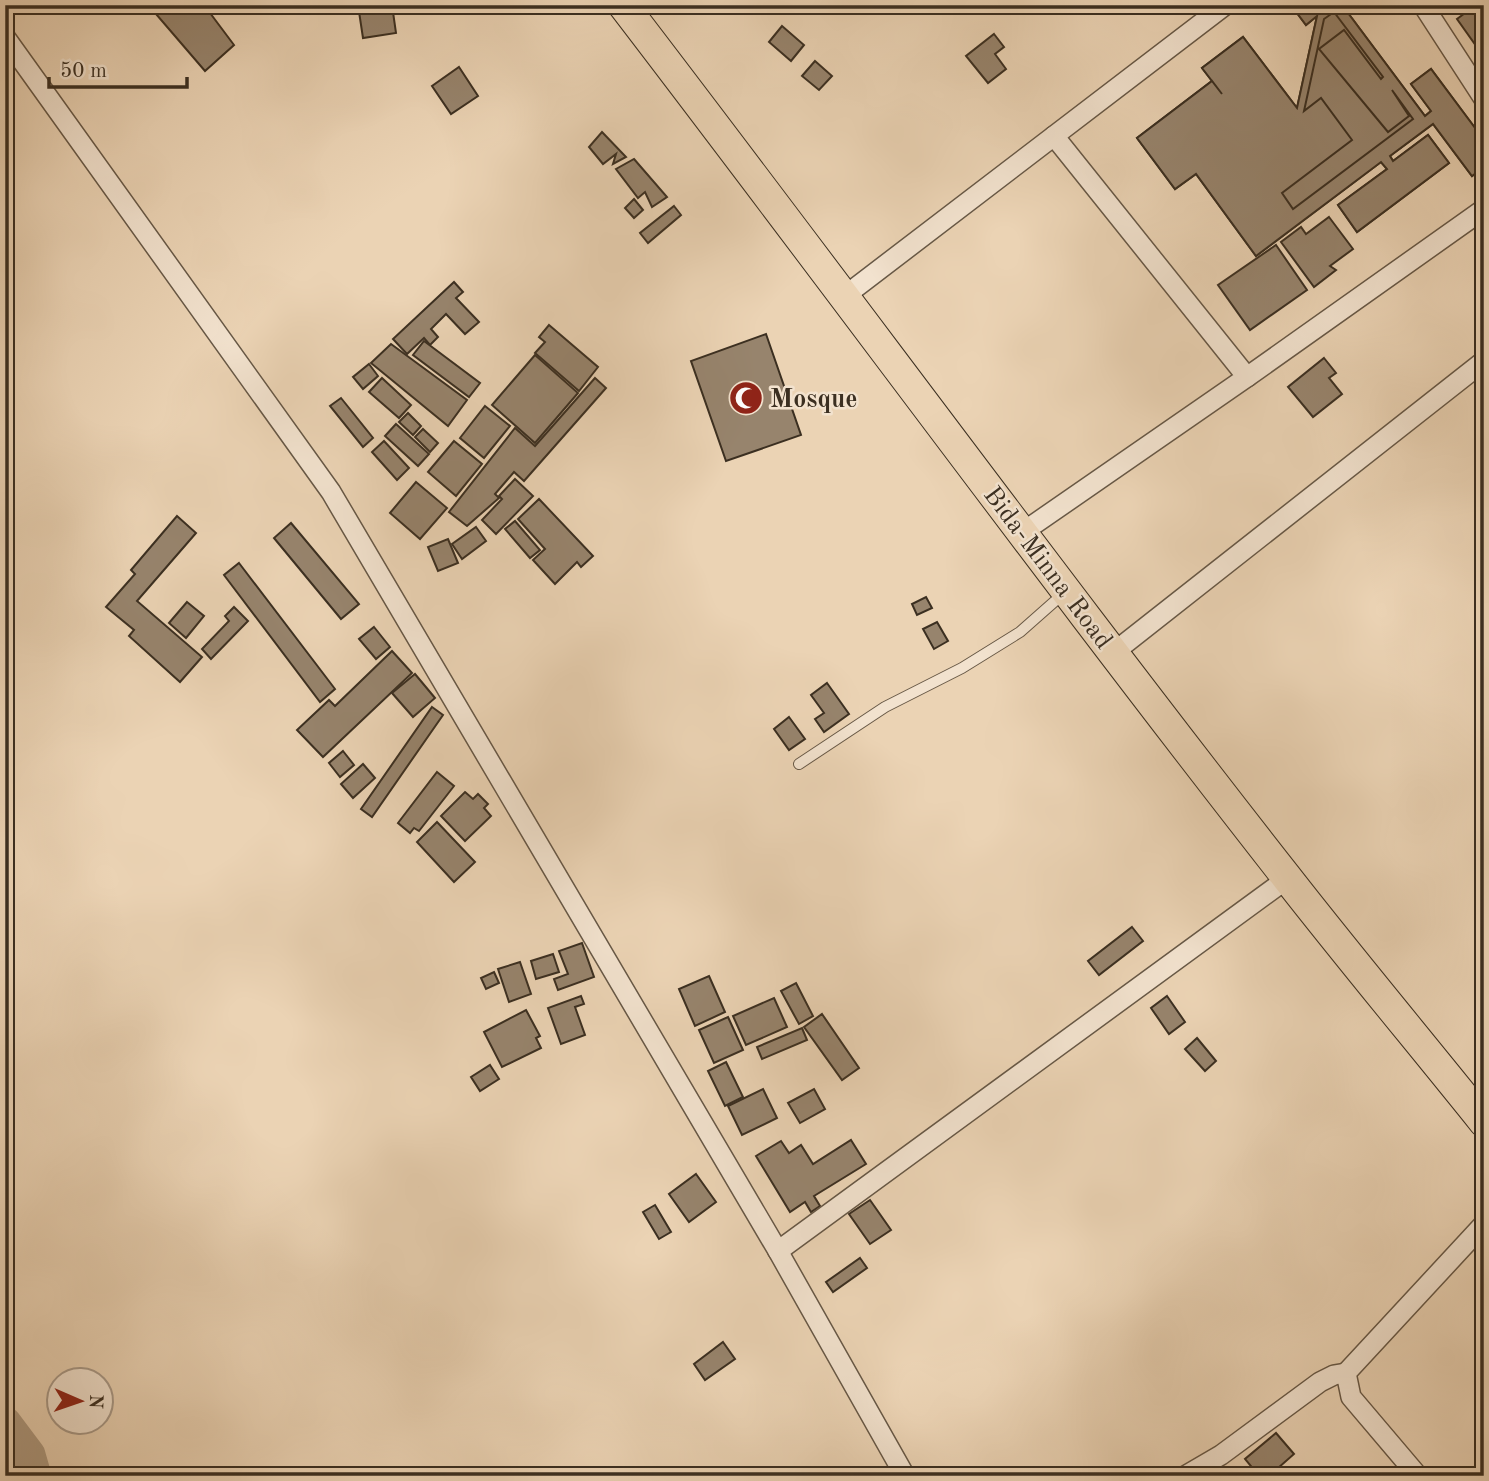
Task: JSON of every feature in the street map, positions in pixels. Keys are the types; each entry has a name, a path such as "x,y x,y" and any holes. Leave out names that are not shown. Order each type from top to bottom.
{"main road":[{"name":"Bida-Minna Road","path":"623,5 846,295 1113,653 1287,878 1484,1122"}],"street":[{"path":"1423,5 1484,99"},
{"path":"846,295 1224,6"},
{"path":"5,37 331,492 778,1251 905,1476"},
{"path":"1054,136 1247,377"},
{"path":"1023,532 1484,209"},
{"path":"1113,653 1484,361"},
{"path":"778,1251 1287,878"},
{"path":"1185,1476 1221,1455 1320,1382 1346,1373 1484,1224"},
{"path":"1346,1373 1351,1397 1418,1476"}],"lane":[{"path":"799,764 885,707 962,668 1020,632 1066,591"}],"building":[{"path":"204,5 234,45 205,71 150,7"},
{"path":"358,5 392,5 396,33 363,38"},
{"path":"1291,5 1342,5 1425,116 1431,111 1411,84 1431,69 1484,140 1484,167 1472,176 1433,124 1390,156 1393,161 1428,135 1449,163 1357,232 1338,205 1387,169 1381,162 1256,256 1196,174 1175,189 1137,138 1212,81 1202,68 1243,37 1297,108 1317,16 1306,25","holes":["1334,12 1383,77 1381,79 1344,30 1319,49 1388,132 1409,116 1392,90 1413,119 1293,209 1282,193 1352,140 1321,98 1304,111 1324,19"]},
{"path":"1291,5 1342,5 1425,116 1431,111 1411,84 1431,69 1484,140 1484,167 1472,176 1433,124 1390,156 1393,161 1428,135 1449,163 1357,232 1338,205 1387,169 1381,162 1256,256 1196,174 1175,189 1137,138 1212,81 1202,68 1243,37 1297,108 1317,16 1306,25"},
{"path":"1476,5 1484,13 1484,57 1457,19"},
{"path":"1334,12 1383,77 1381,79 1344,30 1319,49 1388,132 1409,116 1392,90 1413,119 1293,209 1282,193 1352,140 1321,98 1304,111 1324,19"},
{"path":"782,26 804,45 791,61 769,42"},
{"path":"994,34 1004,47 995,54 1006,69 988,83 966,56"},
{"path":"815,61 832,76 819,90 802,76"},
{"path":"459,67 478,96 451,114 432,86"},
{"path":"602,132 626,157 613,164 616,154 603,164 589,147"},
{"path":"634,159 667,197 652,207 645,192 638,198 616,169"},
{"path":"634,199 643,210 634,218 625,208"},
{"path":"674,206 681,215 648,243 640,233"},
{"path":"1329,217 1353,249 1330,266 1336,270 1314,287 1281,242 1301,227 1306,234"},
{"path":"1276,245 1307,290 1250,330 1218,285"},
{"path":"454,282 463,292 456,298 479,322 465,334 446,314 431,329 438,337 430,345 424,338 407,354 393,339"},
{"path":"549,325 598,367 579,391 535,353 545,342 539,337"},
{"name":"Mosque","path":"766,334 801,435 726,461 691,361"},
{"path":"424,341 480,383 469,397 413,355"},
{"path":"391,344 467,400 448,426 371,363"},
{"path":"535,355 578,393 535,443 492,405"},
{"path":"1324,358 1336,373 1329,378 1342,394 1313,417 1288,387"},
{"path":"369,364 378,376 363,389 353,377"},
{"path":"382,378 411,405 399,418 369,392"},
{"path":"595,378 606,388 524,481 514,472 495,494 499,498 467,526 449,512 515,428 535,446"},
{"path":"341,398 373,438 363,447 330,406"},
{"path":"485,406 510,426 484,458 460,438"},
{"path":"408,413 421,426 413,435 399,422"},
{"path":"396,424 429,454 418,466 385,436"},
{"path":"423,429 438,443 430,452 415,437"},
{"path":"384,441 409,468 397,480 372,452"},
{"path":"454,441 482,464 456,496 428,472"},
{"path":"515,479 533,496 496,534 482,520 502,499 499,496"},
{"path":"416,482 447,508 420,539 390,513"},
{"path":"539,499 593,556 581,567 577,562 555,584 533,560 545,549 518,519"},
{"path":"177,516 196,533 137,601 202,657 180,682 129,636 134,630 106,607 135,574 131,570"},
{"path":"515,521 540,550 530,558 505,529"},
{"path":"291,523 359,604 341,619 274,538"},
{"path":"476,527 486,541 462,559 452,544"},
{"path":"448,539 458,563 438,571 428,547"},
{"path":"239,563 335,689 320,702 224,575"},
{"path":"926,597 932,608 917,615 912,604"},
{"path":"187,602 204,616 186,638 169,623"},
{"path":"234,607 248,621 211,659 202,649 229,621 225,616"},
{"path":"937,622 948,641 934,649 923,629"},
{"path":"374,627 390,647 376,659 359,639"},
{"path":"392,651 412,673 323,757 297,730 329,700 335,706"},
{"path":"415,674 435,698 413,717 392,693"},
{"path":"827,683 849,714 824,732 815,719 824,713 811,695"},
{"path":"432,707 443,715 372,817 361,809"},
{"path":"789,717 805,739 789,750 774,729"},
{"path":"343,751 354,765 340,777 329,763"},
{"path":"363,764 375,778 353,798 341,784"},
{"path":"437,772 454,786 419,831 414,828 410,833 398,823"},
{"path":"465,792 473,799 478,794 488,804 484,808 491,816 465,841 441,816"},
{"path":"437,822 475,862 454,882 417,842"},
{"path":"1132,927 1143,941 1099,975 1088,961"},
{"path":"582,943 594,977 558,990 554,979 568,974 559,951"},
{"path":"553,954 559,972 536,979 531,961"},
{"path":"520,962 531,994 509,1002 498,969"},
{"path":"494,972 499,983 486,989 481,978"},
{"path":"709,976 725,1012 695,1026 679,989"},
{"path":"796,983 813,1016 799,1024 781,991"},
{"path":"581,996 584,1004 575,1007 585,1035 561,1044 548,1008"},
{"path":"1167,996 1185,1022 1169,1034 1151,1008"},
{"path":"774,998 787,1027 746,1045 733,1016"},
{"path":"526,1010 540,1036 536,1038 541,1048 502,1067 484,1032"},
{"path":"822,1014 859,1068 842,1080 804,1027"},
{"path":"728,1017 743,1050 714,1063 699,1030"},
{"path":"802,1028 807,1040 762,1059 757,1047"},
{"path":"1197,1038 1216,1061 1205,1071 1185,1049"},
{"path":"726,1062 743,1097 725,1106 708,1071"},
{"path":"490,1065 499,1079 480,1091 471,1077"},
{"path":"763,1089 777,1118 742,1135 728,1106"},
{"path":"814,1089 825,1109 800,1123 788,1103"},
{"path":"851,1140 866,1164 814,1196 820,1206 811,1212 805,1202 790,1212 756,1156 781,1141 789,1153 801,1145 813,1164"},
{"path":"696,1174 716,1202 689,1222 669,1194"},
{"path":"870,1200 891,1230 870,1244 849,1214"},
{"path":"655,1205 671,1232 659,1239 643,1212"},
{"path":"860,1258 867,1268 833,1292 826,1282"},
{"path":"723,1342 735,1359 705,1380 694,1364"},
{"path":"1276,1433 1294,1454 1269,1476 1259,1476 1245,1459"},
{"path":"1387,1469 1391,1476 1376,1476"}],"waterway":[{"path":"5,1423 29,1455 35,1476"}],"place":[{"name":"Mosque","path":"746,398"}]}
